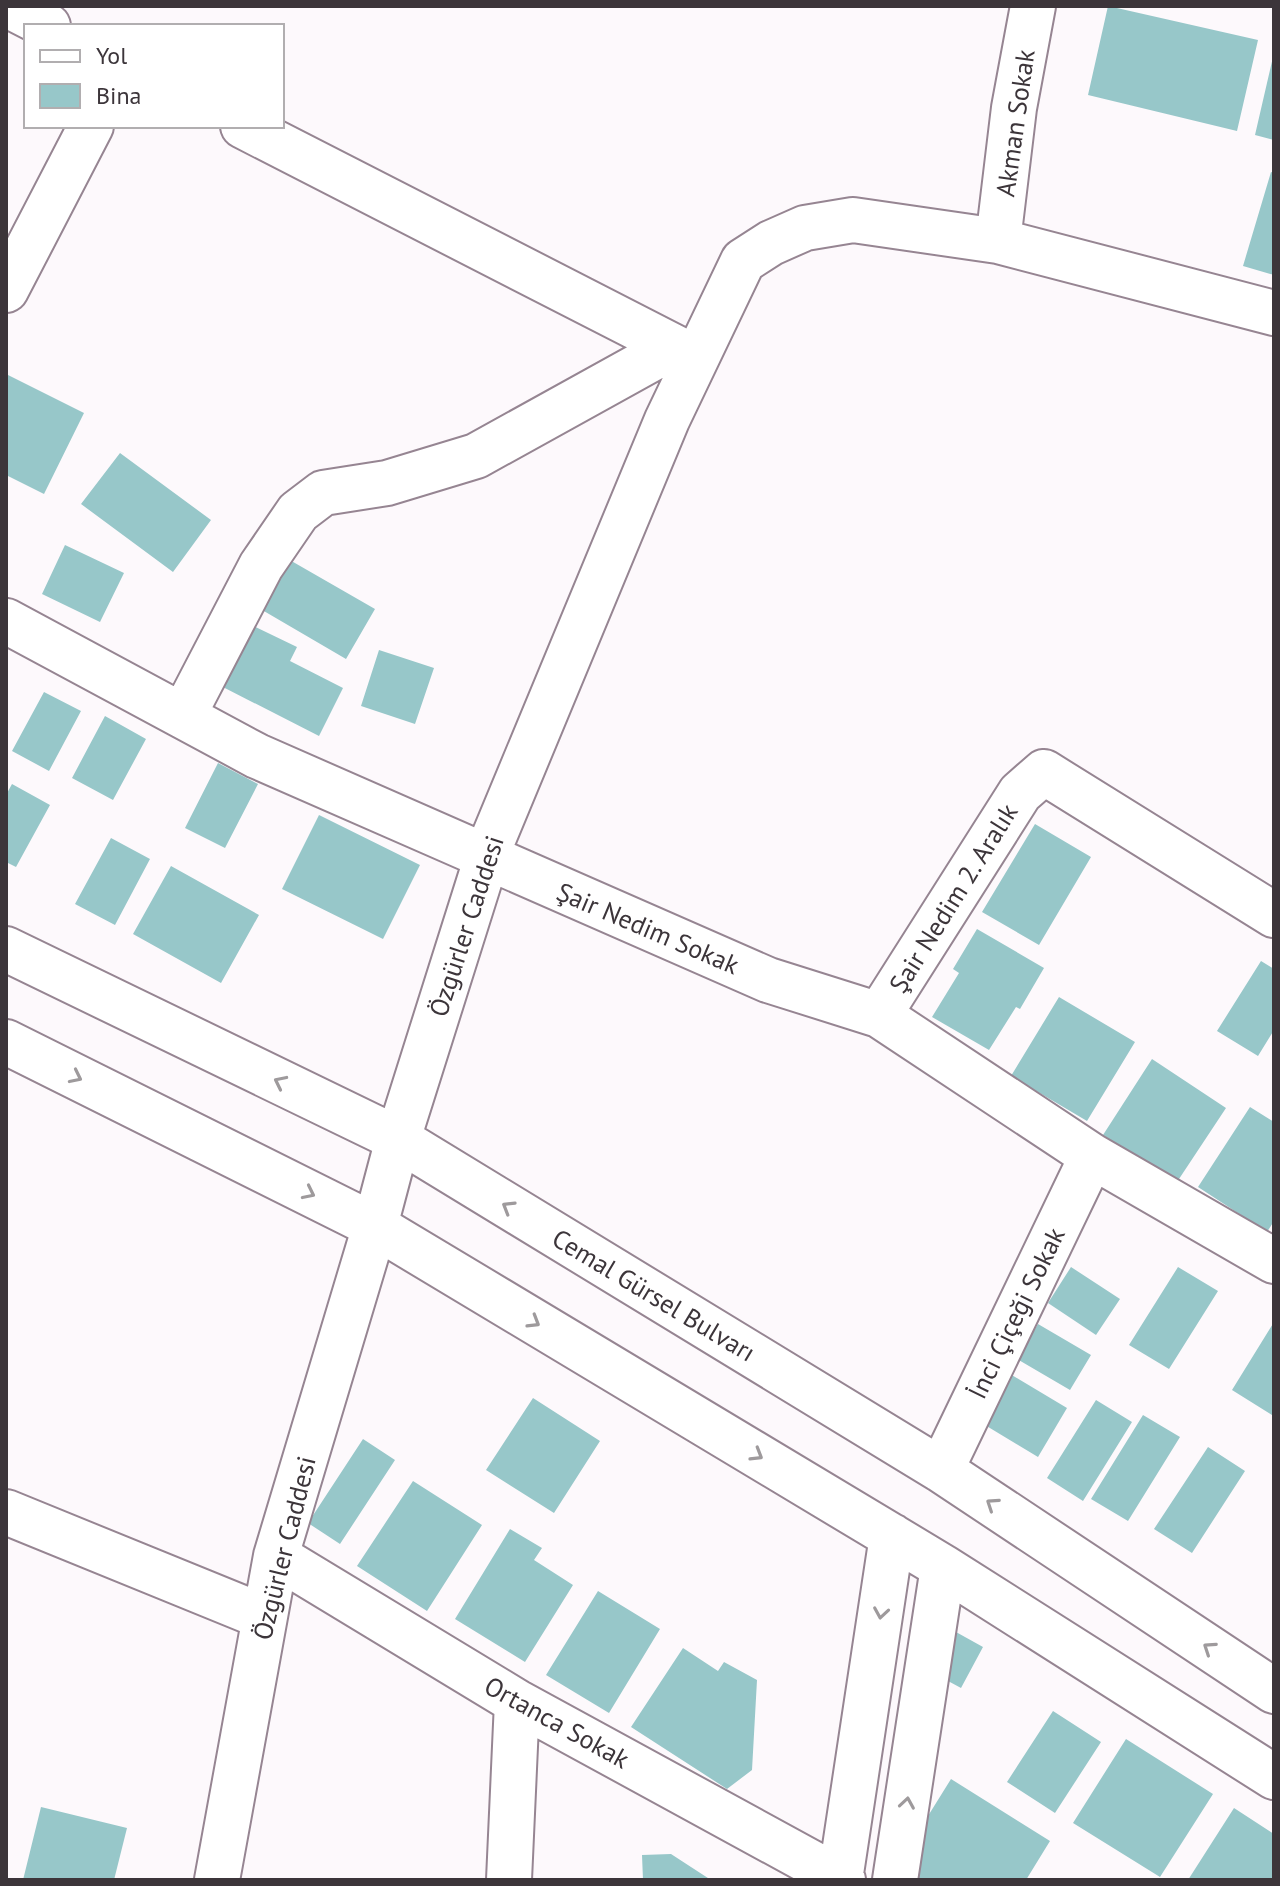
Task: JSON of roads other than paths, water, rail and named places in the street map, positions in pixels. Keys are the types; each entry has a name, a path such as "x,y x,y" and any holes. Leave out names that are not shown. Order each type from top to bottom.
{"street":[{"path":"9,6 44,24"},
{"name":"Akman Sokak","path":"998,241 1014,108 1033,6"},
{"path":"6,290 90,128"},
{"path":"247,128 685,352"},
{"name":"Özgürler Caddesi","path":"217,1880 276,1556 398,1139 486,858 667,420 685,352 743,261 771,243 805,228 853,220 998,241 1274,313"},
{"path":"183,716 261,566 298,512 323,493 387,483 476,456 685,352"},
{"name":"Şair Nedim Sokak","path":"6,621 257,756 768,980 879,1015 1092,1156 1274,1261"},
{"name":"Şair Nedim 2. Aralık","path":"879,1015 1020,793 1044,772 1274,915"},
{"name":"Cemal Gürsel Bulvarı","path":"6,949 398,1139 941,1470 1274,1691"},
{"path":"6,1042 375,1226 943,1567 1274,1777"},
{"name":"İnci Çiçeği Sokak","path":"941,1470 1092,1156"},
{"path":"6,1512 264,1617"},
{"path":"841,1880 892,1536"},
{"name":"Ortanca Sokak","path":"276,1556 517,1702 841,1880"},
{"path":"895,1880 943,1567"},
{"path":"509,1880 517,1702"}]}
